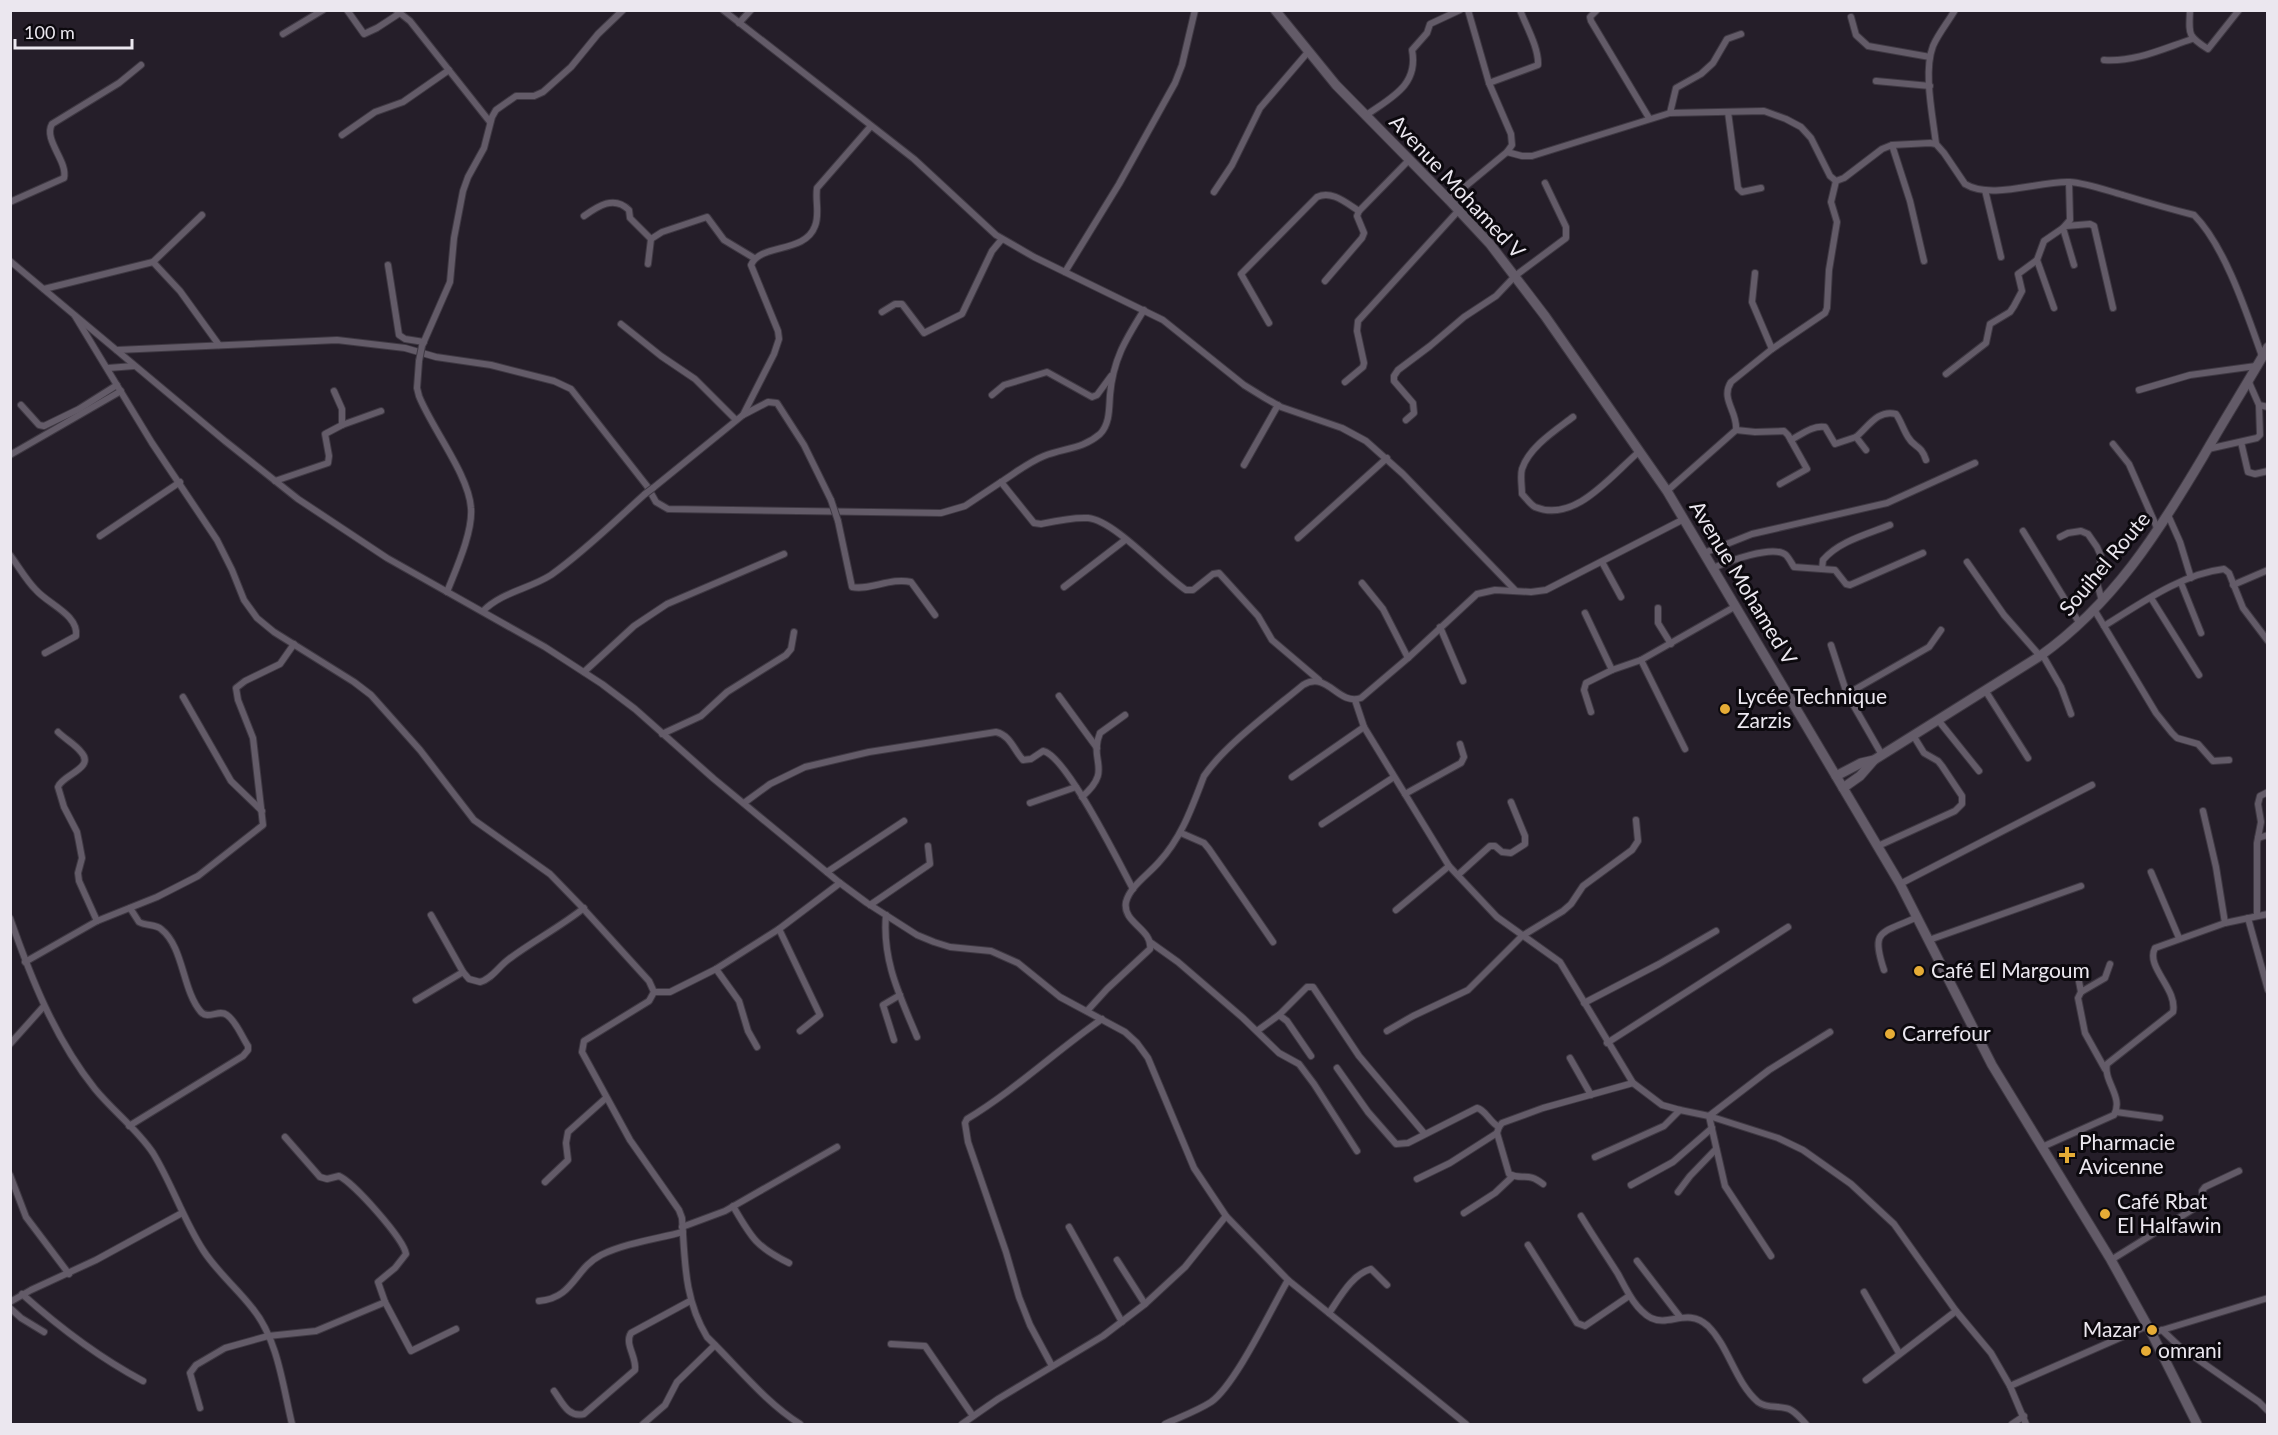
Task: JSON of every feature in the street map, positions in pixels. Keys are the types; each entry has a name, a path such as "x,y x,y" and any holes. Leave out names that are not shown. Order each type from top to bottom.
{"main road":[{"name":"Avenue Mohamed V","path":"1275,10 1308,52 1365,116 1459,210 1515,276 1667,491 1900,884 1992,1065 2111,1260 2150,1330 2197,1425"},
{"name":"Souihel Route","path":"1878,758 2041,655 2095,611 2158,531 2268,347"},
{"path":"1836,776 1861,763 1878,758"},
{"path":"1843,788 1860,776 1878,758"}],"street":[{"path":"283,34 323,10"},
{"path":"347,10 364,34 377,28 398,12 410,21 490,122"},
{"path":"447,592 463,548 471,506 458,471 418,396 417,388 423,344 450,282 463,191 484,148 490,122 496,111 511,98 521,94 538,95 552,85 622,10"},
{"path":"723,10 914,159 982,224 1002,239 1163,320 1244,385 1278,405 1354,434 1387,458 1515,590"},
{"path":"739,23 751,10"},
{"path":"1065,272 1119,184 1175,83 1182,65 1195,10"},
{"path":"1365,116 1407,84 1414,66 1412,50 1427,33 1430,24 1460,10"},
{"path":"1449,200 1507,152 1513,140 1489,83 1468,10"},
{"path":"1489,83 1527,71 1539,63 1520,10"},
{"path":"1597,10 1590,17 1591,21 1649,118"},
{"path":"1955,10 1934,43 1930,57 1930,86 1936,144 1965,184 1985,190 2069,182 2085,184 2194,215 2201,222 2233,281 2262,356"},
{"path":"2190,10 2189,32 2192,39 2208,49 2239,10"},
{"path":"1851,17 1856,35 1868,46 1930,57"},
{"path":"1670,114 1676,88 1701,74 1713,63 1727,39 1741,34"},
{"path":"2104,60 2119,61 2146,56 2192,39"},
{"path":"1214,192 1235,159 1260,108 1308,52"},
{"path":"10,202 64,178 64,170 49,131 52,124 119,83 141,64"},
{"path":"342,135 375,112 403,102 449,70"},
{"path":"1876,81 1930,86"},
{"path":"1507,152 1532,156 1649,118 1670,114 1764,111 1786,118 1802,127 1811,138 1830,176 1836,181"},
{"path":"1728,112 1738,188 1742,192 1761,188"},
{"path":"743,415 774,354 779,339 751,265 753,258 797,244 814,229 817,219 817,188 871,126"},
{"path":"1836,181 1844,178 1882,149 1892,145 1936,144"},
{"path":"1892,145 1910,201 1924,261"},
{"path":"1325,281 1362,238 1364,233 1357,216 1360,210 1409,160"},
{"path":"1736,430 1736,419 1726,396 1726,389 1731,382 1772,349 1825,313 1837,222 1831,202 1836,181"},
{"path":"2069,182 2071,215 2065,227 2074,265"},
{"path":"1406,420 1414,413 1413,404 1394,381 1398,370 1464,317 1496,296 1515,276 1566,238 1566,227 1545,183"},
{"path":"1985,190 2001,257"},
{"path":"1269,323 1241,274 1317,197 1323,194 1331,195 1360,210"},
{"path":"584,216 601,205 617,202 629,210 630,218 651,239"},
{"path":"1345,382 1363,367 1364,363 1357,331 1358,321 1459,210"},
{"path":"44,289 153,262 202,215"},
{"path":"651,239 662,232 707,217 724,240 753,258"},
{"path":"1946,374 1986,343 1991,322 2010,312 2022,291 2018,274 2037,260 2044,241 2065,227 2090,224 2094,226 2113,308"},
{"path":"648,264 651,239"},
{"path":"882,312 895,304 902,304 924,333 958,318 966,308 987,262 1002,239"},
{"path":"2037,260 2054,308"},
{"path":"153,262 180,291 219,345"},
{"path":"12,265 72,310 135,366 275,481 354,537 584,672 626,702 744,804 870,905 934,942 991,951 1005,956 1018,963 1060,997 1125,1032 1148,1058 1194,1168 1226,1216 1288,1280 1466,1425"},
{"path":"388,265 399,335 423,344"},
{"path":"1755,273 1752,302 1772,349"},
{"path":"72,310 152,443 180,482 226,555 250,610 263,624 371,695 420,750 474,820 550,874 636,965 649,981 654,992"},
{"path":"117,350 337,340 405,348 436,357 491,365 554,381 571,389 647,486 656,502 668,508 941,513 965,506 1004,486 1035,460 1077,448 1102,432 1109,415 1113,374 1122,345 1146,311"},
{"path":"621,324 661,356 695,379 736,420"},
{"path":"108,368 135,366"},
{"path":"2139,390 2190,375 2256,366"},
{"path":"992,395 1004,385 1047,372 1092,397 1097,395 1113,374"},
{"path":"2207,449 2259,436 2259,405 2248,380"},
{"path":"21,405 36,423 44,426 119,388"},
{"path":"10,455 119,388"},
{"path":"334,391 342,409 342,425"},
{"path":"483,611 495,600 531,586 551,574 590,544 645,494 736,420 768,402 777,403 804,445 831,500 838,521 852,587 858,588 893,581 911,582 935,615"},
{"path":"1244,465 1278,405"},
{"path":"2259,405 2268,407"},
{"path":"275,481 328,463 325,434 342,425 381,411"},
{"path":"1791,440 1810,429 1821,426 1825,427 1835,444 1856,437 1878,416 1890,413 1896,414 1910,441 1922,449 1926,460"},
{"path":"1573,417 1548,436 1530,455 1522,470 1522,494 1533,506 1555,511 1582,499 1606,483 1640,451"},
{"path":"1667,491 1736,430 1784,431 1807,469 1780,484"},
{"path":"1856,437 1866,450"},
{"path":"2241,442 2248,472 2255,474 2268,471"},
{"path":"2113,444 2129,464 2158,531"},
{"path":"1298,538 1387,458"},
{"path":"1704,553 1752,534 1887,503 1975,463"},
{"path":"100,536 180,482"},
{"path":"1004,486 1038,524 1088,518 1098,521 1186,590 1193,590 1213,574 1219,573 1258,616 1272,640 1319,681 1346,698 1355,700 1368,693 1477,594 1494,590 1531,592 1546,590 1684,519"},
{"path":"2168,515 2180,542 2191,578"},
{"path":"1822,569 1823,560 1830,552 1890,525"},
{"path":"2023,531 2080,625"},
{"path":"2060,537 2081,531 2088,534 2097,547 2101,556 2097,583 2102,602"},
{"path":"1065,587 1125,540"},
{"path":"1713,568 1748,554 1779,553 1786,556 1794,567 1835,570 1846,584 1850,585 1923,554"},
{"path":"584,672 634,626 667,604 784,554"},
{"path":"10,555 36,590 67,615 76,629 76,636 45,653"},
{"path":"1602,561 1622,597"},
{"path":"1967,562 2004,615 2041,655 2061,687 2071,714"},
{"path":"2104,626 2151,598 2191,578 2224,569 2229,573 2243,608 2268,641"},
{"path":"2233,585 2268,570"},
{"path":"1362,583 1383,609 1408,658"},
{"path":"2181,583 2201,633"},
{"path":"2151,598 2199,675"},
{"path":"1591,712 1584,686 1589,681 1641,660 1736,606"},
{"path":"1658,608 1658,622 1671,644"},
{"path":"2095,611 2156,712 2172,734 2177,738 2198,744 2213,760 2229,760"},
{"path":"1586,613 1612,670"},
{"path":"1440,627 1463,681"},
{"path":"1847,694 1929,646 1941,630"},
{"path":"662,734 701,716 727,692 786,655 791,649 794,632"},
{"path":"25,962 97,921 184,884 210,868 260,829 264,820 253,738 238,700 236,688 245,681 280,664 294,644"},
{"path":"1831,645 1847,694 1878,758"},
{"path":"1641,660 1685,749"},
{"path":"1319,681 1314,680 1303,685 1209,768 1181,833 1160,861 1129,894 1126,908 1128,915 1150,942 1178,962 1279,1053 1299,1064 1357,1150"},
{"path":"1985,690 2028,758"},
{"path":"1059,696 1097,748"},
{"path":"183,697 231,781 262,811"},
{"path":"1355,700 1364,727 1449,866 1497,917 1560,962 1633,1083 1662,1105 1709,1116 1778,1137 1803,1150 1851,1184 1894,1224 1956,1311 1991,1353 2010,1386 2026,1425"},
{"path":"1082,797 1094,786 1099,777 1097,748 1100,733 1125,715"},
{"path":"1938,720 1979,771"},
{"path":"1292,777 1364,727"},
{"path":"58,732 80,750 84,757 84,766 62,781 58,787 64,807 80,842 82,858 78,873 79,881 97,921"},
{"path":"744,804 770,784 805,767 869,752 990,732 1002,733 1023,760 1031,759 1043,751 1048,752 1076,787 1133,889"},
{"path":"1878,846 1955,811 1962,804 1962,796 1942,766 1926,754 1913,735"},
{"path":"1405,794 1461,763 1464,757 1460,744"},
{"path":"1322,824 1394,777"},
{"path":"1900,884 2092,785"},
{"path":"1030,803 1076,787"},
{"path":"2257,915 2258,838 2261,822 2258,800 2260,796 2268,792"},
{"path":"1459,874 1490,846 1511,853 1524,844 1525,836 1511,802"},
{"path":"2203,811 2216,867 2225,923"},
{"path":"827,872 904,820"},
{"path":"1387,1031 1468,990 1522,936 1563,911 1571,904 1583,886 1632,850 1638,841 1635,820"},
{"path":"1181,833 1204,843 1273,942"},
{"path":"2258,838 2268,835"},
{"path":"870,905 930,864 928,846"},
{"path":"1396,910 1449,866"},
{"path":"2151,872 2179,938"},
{"path":"654,992 670,992 716,969 779,929 840,883"},
{"path":"1929,940 2081,886"},
{"path":"129,908 139,922 161,928 182,964 187,985 201,1012 208,1015 221,1012 230,1017 248,1046 243,1056 129,1126"},
{"path":"430,915 463,972 475,982 485,981 505,962 556,930 584,908"},
{"path":"2105,1068 2114,1058 2174,1012 2172,996 2154,963 2152,952 2158,946 2225,923 2268,914"},
{"path":"886,915 886,953 916,1037"},
{"path":"1884,970 1878,952 1877,941 1880,934 1917,917"},
{"path":"10,918 25,962 44,1006 83,1073 152,1152 182,1213 211,1262 253,1309 268,1336 292,1425"},
{"path":"2248,918 2268,990"},
{"path":"1607,1043 1788,927"},
{"path":"779,929 820,1015 800,1031"},
{"path":"1584,1003 1716,931"},
{"path":"1088,1011 1107,989 1148,951 1150,942"},
{"path":"2081,992 2099,984 2105,978 2110,964"},
{"path":"716,969 739,1002 747,1031 757,1047"},
{"path":"2077,970 2081,992 2078,998 2083,1028 2105,1068 2117,1103 2116,1112"},
{"path":"416,1000 463,972"},
{"path":"1257,1031 1279,1015 1307,987 1313,987 1359,1056 1424,1133"},
{"path":"654,992 649,1001 584,1041 582,1052 630,1140 676,1205 682,1218 690,1301 701,1328 715,1345 786,1415 800,1425"},
{"path":"894,1040 883,1005 900,995"},
{"path":"10,1044 44,1006"},
{"path":"1279,1015 1287,1021 1311,1056"},
{"path":"1053,1366 1030,1325 1019,1297 968,1142 965,1123 967,1119 1003,1095 1063,1046 1102,1019"},
{"path":"1709,1116 1769,1070 1830,1032"},
{"path":"1570,1058 1591,1095"},
{"path":"1337,1068 1393,1142 1404,1144 1477,1108 1482,1110 1498,1130 1508,1172 1513,1176 1531,1176 1543,1184"},
{"path":"1417,1179 1450,1163 1498,1130 1502,1123 1536,1110 1633,1083"},
{"path":"545,1182 568,1160 566,1138 568,1132 606,1098"},
{"path":"1595,1156 1664,1126 1680,1110"},
{"path":"2042,1147 2116,1112 2160,1118"},
{"path":"1709,1116 1725,1186 1772,1256"},
{"path":"1631,1185 1673,1162 1712,1128"},
{"path":"285,1137 320,1177 327,1179 339,1176 345,1180 370,1203 402,1242 406,1249 405,1258 378,1282 385,1302 411,1351 456,1329"},
{"path":"539,1301 550,1299 566,1291 571,1287 581,1269 602,1254 683,1230 712,1218 837,1147"},
{"path":"1678,1192 1716,1149"},
{"path":"2111,1260 2198,1206 2203,1201 2202,1191 2205,1187 2239,1171"},
{"path":"10,1175 26,1217 69,1274"},
{"path":"1464,1213 1494,1194 1513,1176"},
{"path":"733,1206 756,1243 789,1263"},
{"path":"10,1302 22,1294 69,1274 182,1213"},
{"path":"962,1425 1122,1322 1145,1304 1185,1267 1226,1216"},
{"path":"1581,1216 1618,1274 1629,1296 1649,1317 1665,1320 1680,1317 1693,1318 1707,1325 1751,1395 1762,1405 1795,1412 1806,1425"},
{"path":"1069,1227 1122,1322"},
{"path":"1528,1245 1577,1323 1585,1326 1629,1296"},
{"path":"1117,1260 1145,1304"},
{"path":"1637,1261 1680,1317"},
{"path":"1329,1313 1354,1280 1365,1270 1371,1269 1387,1285"},
{"path":"1165,1425 1205,1405 1220,1394 1237,1370 1288,1280"},
{"path":"1864,1292 1899,1353"},
{"path":"22,1294 74,1338 111,1364 143,1381"},
{"path":"2010,1386 2150,1330 2162,1330 2268,1298"},
{"path":"554,1391 570,1413 584,1414 634,1370 635,1362 628,1341 631,1333 690,1301"},
{"path":"200,1408 191,1369 225,1348 268,1336 316,1331 385,1302"},
{"path":"10,1308 21,1318 44,1332"},
{"path":"1866,1380 1956,1311"},
{"path":"2162,1330 2180,1347 2259,1402 2268,1411"},
{"path":"891,1344 925,1346 973,1416"},
{"path":"643,1425 664,1405 677,1382 715,1345"},
{"path":"2012,1425 2024,1416"}],"place":[{"name":"Lycée Technique Zarzis","path":"1725,709"},
{"name":"Café El Margoum","path":"1919,971"},
{"name":"Carrefour","path":"1890,1034"},
{"name":"Pharmacie Avicenne","path":"2067,1155"},
{"name":"Café Rbat El Halfawin","path":"2105,1214"},
{"name":"Mazar","path":"2152,1330"},
{"name":"omrani","path":"2146,1351"}]}
